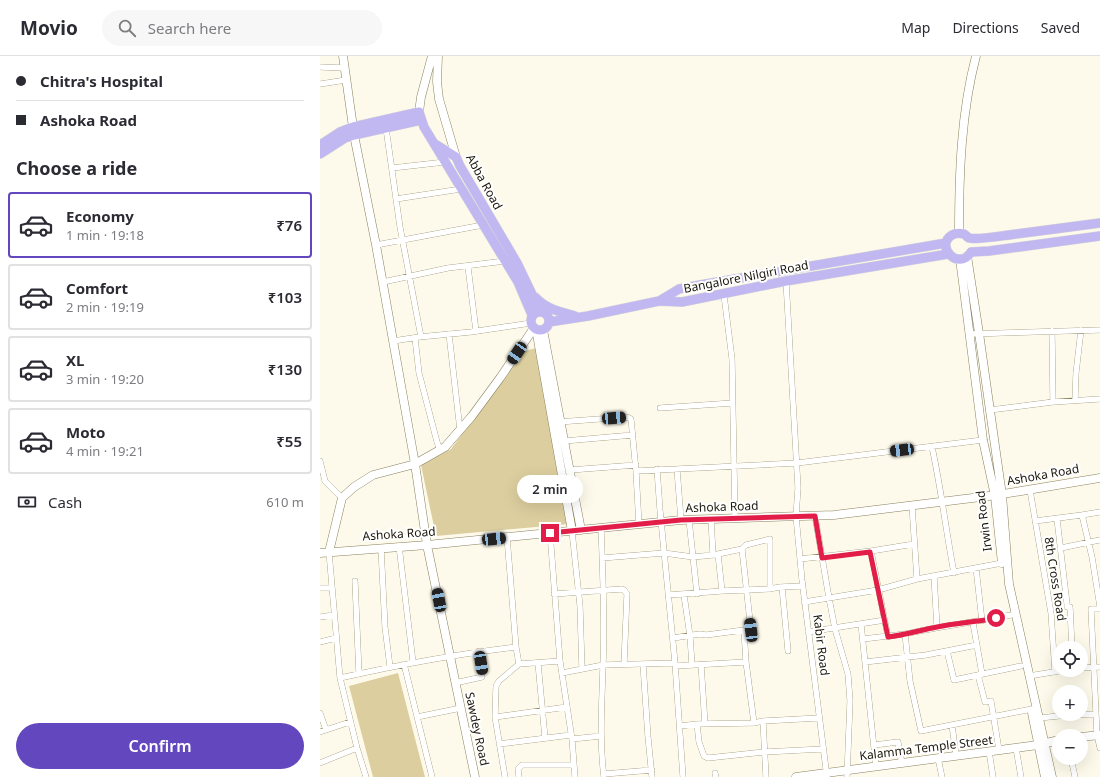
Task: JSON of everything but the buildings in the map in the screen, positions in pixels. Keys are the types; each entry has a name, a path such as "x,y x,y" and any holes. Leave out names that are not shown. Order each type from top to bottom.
{"main road":[{"path":"320,145 340,132 386,128 420,116"},
{"path":"320,154 353,131 420,116"},
{"path":"420,116 434,144 522,290 536,323"},
{"path":"434,144 456,157"},
{"name":"Abba Road","path":"456,157 517,263 529,288 536,323"},
{"path":"1100,223 993,237 969,238 964,234 953,234 946,243 946,249 948,254 953,258 989,251 1100,236"},
{"path":"659,301 679,290 700,285 946,243"},
{"name":"Bangalore Nilgiri Road","path":"549,322 659,301 682,302 724,295 786,281 948,254"},
{"path":"529,288 535,298 544,305 555,311 580,317"},
{"path":"546,313 549,318 548,325 536,323 546,313"}],"street":[{"name":"Sawdey Road","path":"343,56 353,131 383,282 415,464 427,545 475,777"},
{"path":"420,116 420,97 432,56"},
{"name":"Abba Road","path":"438,56 437,82 439,98 456,157"},
{"path":"959,233 961,156 971,75 976,56"},
{"path":"320,67 344,68"},
{"path":"320,84 346,80"},
{"path":"386,128 396,199 421,337"},
{"path":"392,168 445,162"},
{"path":"396,199 461,189"},
{"path":"376,245 483,224"},
{"name":"Irwin Road","path":"966,256 990,410 998,495 1005,540 1009,584 1028,676 1039,718 1045,777"},
{"name":"Irwin Road","path":"966,256 969,334 983,440 998,495 996,519 1004,585 1021,666 1042,744"},
{"path":"383,282 448,268 468,267 505,261"},
{"path":"468,267 476,331"},
{"name":"Kabir Road","path":"786,281 797,463 798,488 796,516 802,586 827,775"},
{"path":"724,295 732,359 735,518"},
{"path":"393,342 421,337 536,323"},
{"path":"536,323 556,422 572,531 578,592 582,669"},
{"path":"366,777 350,722 340,678 334,615 329,552 342,498 354,487 373,475 415,464 445,447 500,378 536,323"},
{"path":"1075,400 1076,373 1081,330"},
{"path":"969,334 1100,330"},
{"path":"1052,331 1053,402"},
{"path":"449,334 460,430"},
{"path":"415,338 419,373 440,450"},
{"path":"990,410 1053,402 1100,399"},
{"path":"660,408 733,403"},
{"path":"556,422 627,417 631,419 640,525"},
{"path":"556,422 564,441 581,530"},
{"path":"564,441 633,435"},
{"path":"636,471 797,463 983,440"},
{"path":"932,447 943,502 954,572"},
{"path":"320,461 325,481 342,498"},
{"path":"570,470 636,465"},
{"path":"657,469 664,554 676,664 683,777"},
{"path":"677,469 681,520"},
{"name":"Ashoka Road","path":"320,552 427,545 681,520 815,516 998,495 1100,478"},
{"name":"8th Cross Road","path":"1030,490 1051,613 1053,641"},
{"path":"912,506 917,579"},
{"path":"1035,521 1100,512"},
{"path":"1082,515 1094,565 1100,608 1091,609 1097,667 1096,714 1100,748"},
{"path":"815,516 835,629 848,674 850,701 847,773"},
{"path":"711,519 722,591"},
{"path":"1057,519 1066,604 1067,607 1070,607 1072,641"},
{"path":"690,520 697,594"},
{"path":"601,528 604,590 601,754 604,775 652,770"},
{"path":"550,533 560,661 572,737 575,777"},
{"path":"507,537 516,647 519,664"},
{"path":"602,558 664,554 693,558 716,555 742,549 746,544 770,539 770,589"},
{"path":"1061,548 1100,540"},
{"path":"800,559 870,552 914,544"},
{"path":"399,546 413,662"},
{"path":"381,548 385,626 390,667"},
{"path":"673,638 700,634 706,635 751,630 742,549"},
{"path":"870,552 888,637"},
{"path":"804,602 878,590 917,579 1002,563"},
{"path":"1094,565 1100,563"},
{"path":"976,568 982,621"},
{"path":"934,576 937,627"},
{"path":"355,581 359,674"},
{"path":"668,595 802,586"},
{"path":"782,587 788,651"},
{"path":"320,588 332,588"},
{"path":"554,594 624,590 627,594 624,664"},
{"path":"684,595 690,636 692,665"},
{"path":"320,617 334,615"},
{"path":"863,639 888,637 937,627 973,623 1011,615"},
{"path":"808,632 835,629 884,620"},
{"path":"973,623 985,702 991,701 999,750"},
{"path":"861,624 876,767"},
{"path":"744,630 746,662 754,723"},
{"path":"905,634 910,681 922,731 1032,709"},
{"path":"320,642 336,638"},
{"path":"866,662 907,658 977,645"},
{"path":"340,678 413,662 479,651 516,647"},
{"path":"456,683 482,677 479,651"},
{"path":"947,651 954,680 1021,666"},
{"path":"505,777 495,717 496,686 499,681 519,664 560,661"},
{"path":"562,673 603,665 692,665 746,662"},
{"path":"538,663 545,738"},
{"path":"404,664 432,777"},
{"path":"643,664 652,777"},
{"path":"701,664 705,724"},
{"path":"1028,676 1052,672"},
{"path":"495,717 567,707"},
{"path":"417,717 461,708"},
{"path":"320,713 326,730"},
{"path":"1039,718 1069,714 1096,714"},
{"path":"680,726 697,724 754,723 819,718"},
{"path":"320,732 350,722"},
{"path":"763,722 766,777"},
{"path":"697,724 699,742 704,756 706,757 823,749"},
{"path":"952,725 956,755"},
{"path":"1088,736 1099,735"},
{"path":"499,744 545,738 601,736"},
{"path":"874,745 898,742 902,764"},
{"name":"Kalamma Temple Street","path":"796,777 847,773 876,767 1052,742"},
{"path":"1042,744 1052,777"},
{"path":"320,764 357,748"},
{"path":"1016,748 1021,777"},
{"path":"989,751 994,777"},
{"path":"938,758 942,777"},
{"path":"519,777 518,769 522,765 574,765"},
{"path":"1072,765 1075,777"}],"shaded area":[{"path":"536,348 569,524 436,536 421,465 451,449 525,351"},
{"path":"398,673 425,777 373,777 349,686"}],"route":[{"path":"550,533 681,520 815,516 822,558 870,552 888,637 937,627 973,623 996,618"}]}
